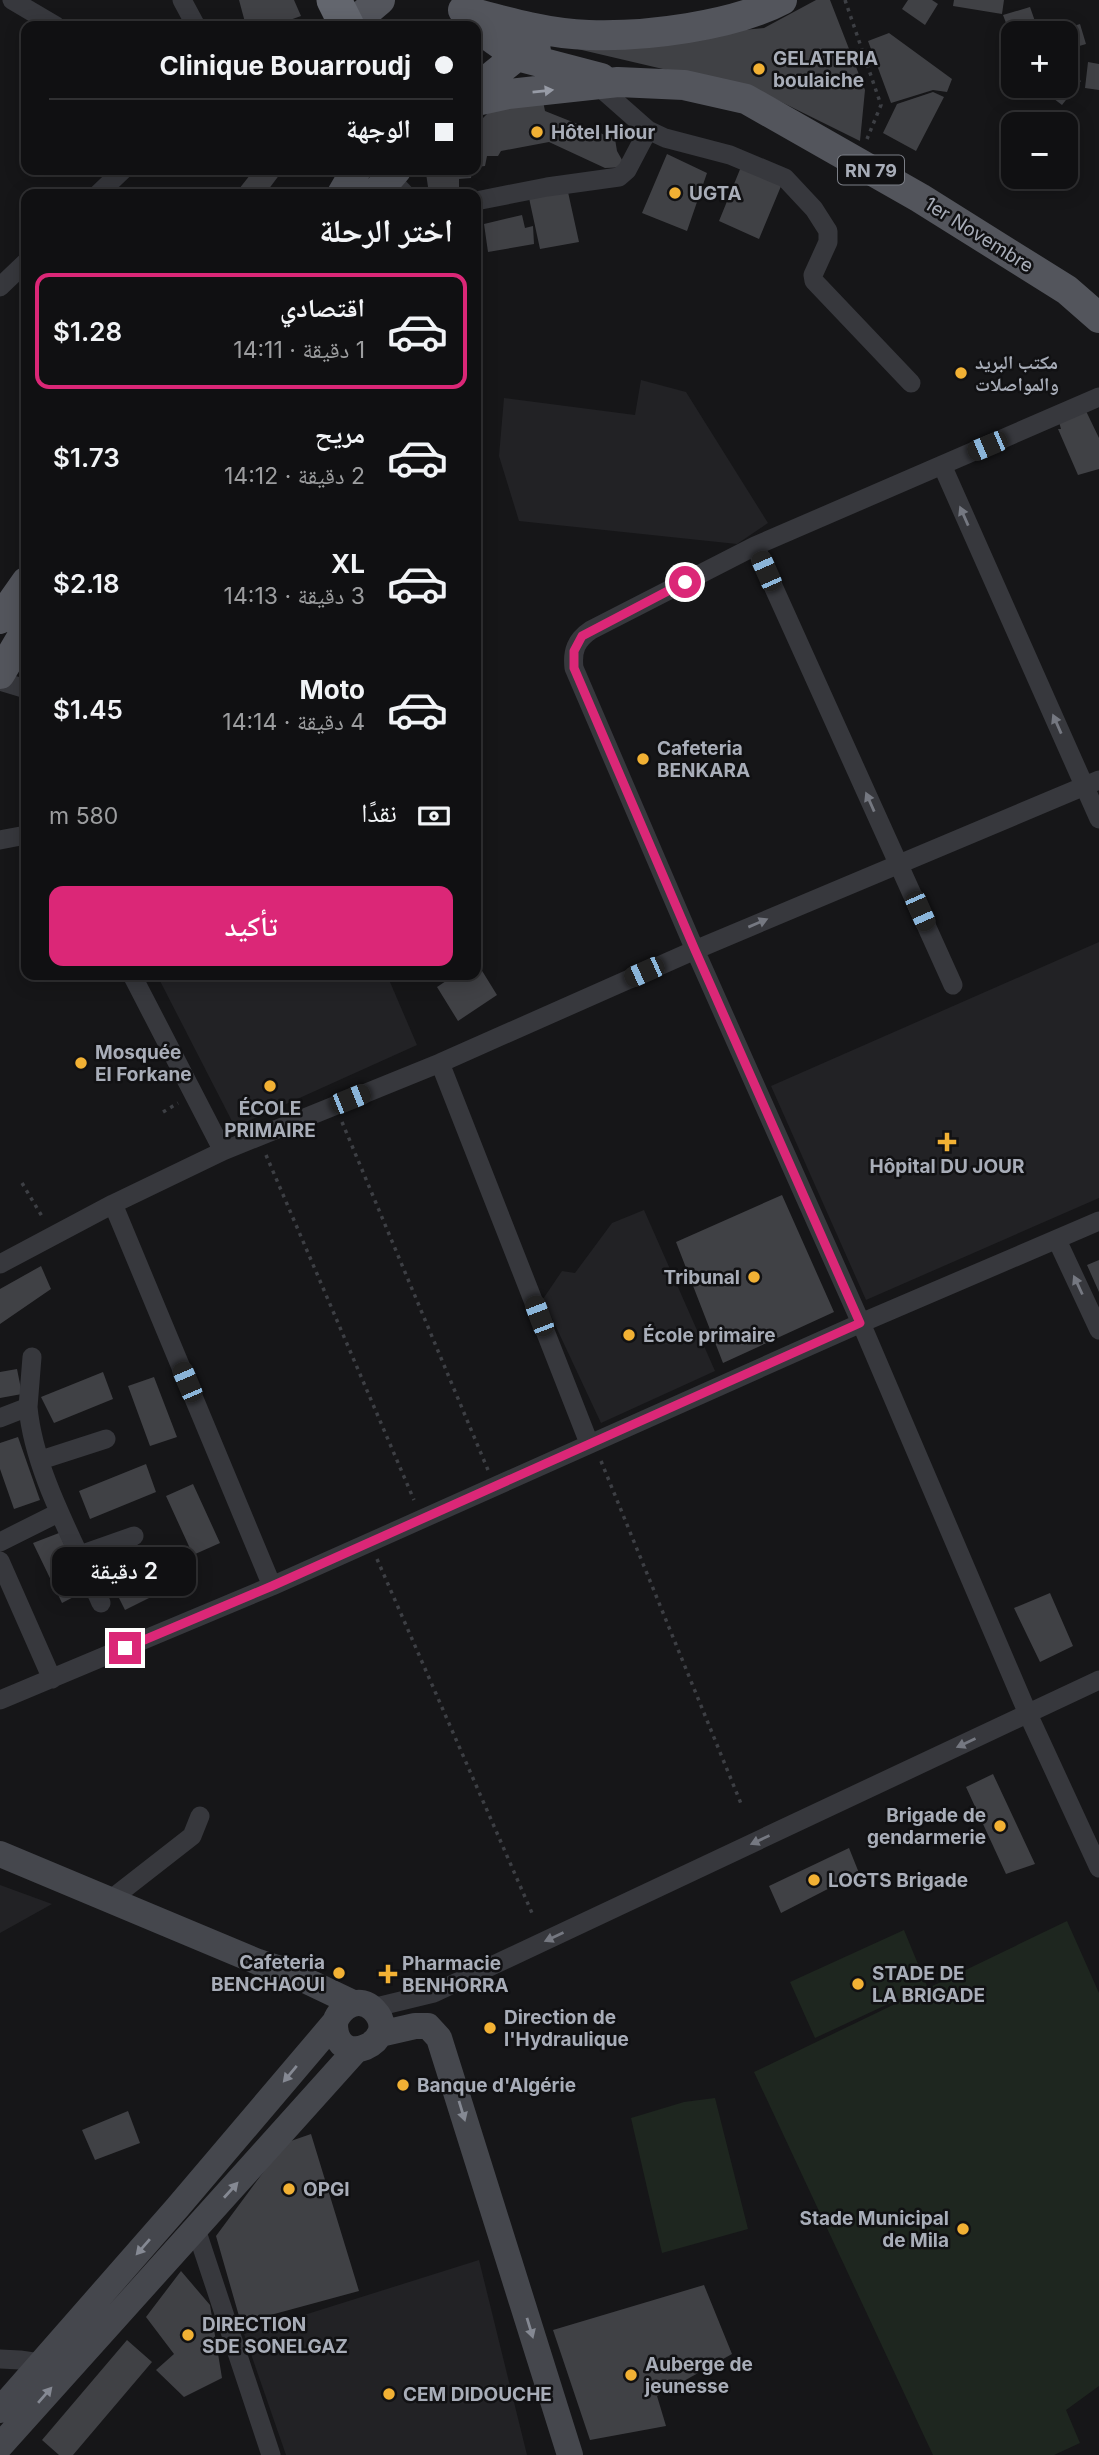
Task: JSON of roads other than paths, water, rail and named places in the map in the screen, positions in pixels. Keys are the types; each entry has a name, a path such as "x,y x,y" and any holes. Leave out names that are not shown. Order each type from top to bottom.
{"highway":[{"path":"334,0 344,21"}],"main road":[{"path":"357,21 380,0"},
{"path":"468,18 588,35 661,32 722,23 782,0"},
{"path":"481,28 517,56"},
{"path":"481,90 517,56 588,35"},
{"path":"481,41 485,65 481,81"},
{"name":"RN 79","path":"517,56 607,83"},
{"name":"RN 79","path":"481,93 508,94 607,83"},
{"name":"1er Novembre","path":"607,83 684,85 747,99 920,198 1067,290 1099,318"},
{"path":"0,619 21,590"},
{"path":"0,674 21,638"},
{"path":"0,1854 286,1972 349,2013 380,2020 380,2034 371,2046 356,2050 348,2048 337,2037 349,2013"},
{"path":"0,2410 349,2013"},
{"path":"380,2034 415,2026 428,2026 439,2038 570,2455"},
{"path":"0,2446 356,2050"}],"street":[{"path":"12,0 48,21"},
{"path":"182,0 193,21"},
{"path":"607,83 648,130 665,138 730,155 785,178 814,209 828,231 828,242 813,275 814,281 911,383"},
{"path":"481,200 620,177 627,170 648,130"},
{"path":"102,189 118,175"},
{"path":"0,287 21,267"},
{"path":"1099,397 755,546 591,630 582,636 574,651 574,668 695,950 860,1323 1028,1714 1099,1868"},
{"path":"942,465 1092,783 1099,819"},
{"path":"755,546 953,985"},
{"path":"0,681 21,687"},
{"path":"0,1264 113,1204 223,1151 440,1063 695,950 1092,783"},
{"path":"0,840 21,836"},
{"path":"135,980 223,1151"},
{"path":"440,1063 589,1443"},
{"path":"113,1204 272,1586"},
{"path":"0,1700 272,1586 860,1323 1099,1221"},
{"path":"1056,1240 1099,1330"},
{"path":"32,1357 28,1407 31,1433 58,1513 101,1603"},
{"path":"0,1418 28,1407"},
{"path":"41,1460 106,1439"},
{"path":"0,1542 58,1513"},
{"path":"80,1555 134,1536"},
{"path":"0,1561 52,1679"},
{"path":"349,2013 434,1993 1099,1680"},
{"path":"110,1900 192,1836 201,1816"},
{"path":"428,2026 434,1993"},
{"path":"196,2229 271,2455"},
{"path":"0,2359 40,2364"}],"place":[{"name":"GELATERIA boulaiche","path":"759,69"},
{"name":"Hôtel Hiour","path":"537,132"},
{"name":"UGTA","path":"675,193"},
{"name":"مكتب البريد والمواصلات","path":"961,373"},
{"name":"Cafeteria BENKARA","path":"643,759"},
{"name":"Mosquée El Forkane","path":"81,1063"},
{"name":"ÉCOLE PRIMAIRE","path":"270,1086"},
{"name":"Hôpital DU JOUR","path":"947,1142"},
{"name":"Tribunal","path":"754,1277"},
{"name":"École primaire","path":"629,1335"},
{"name":"Brigade de gendarmerie","path":"1000,1826"},
{"name":"LOGTS Brigade","path":"814,1880"},
{"name":"Cafeteria BENCHAOUI","path":"339,1973"},
{"name":"Pharmacie BENHORRA","path":"388,1974"},
{"name":"STADE DE LA BRIGADE","path":"858,1984"},
{"name":"Direction de l'Hydraulique","path":"490,2028"},
{"name":"Banque d'Algérie","path":"403,2085"},
{"name":"OPGI","path":"289,2189"},
{"name":"Stade Municipal de Mila","path":"963,2229"},
{"name":"DIRECTION SDE SONELGAZ","path":"188,2335"},
{"name":"Auberge de jeunesse","path":"631,2375"},
{"name":"CEM DIDOUCHE","path":"389,2394"}]}
